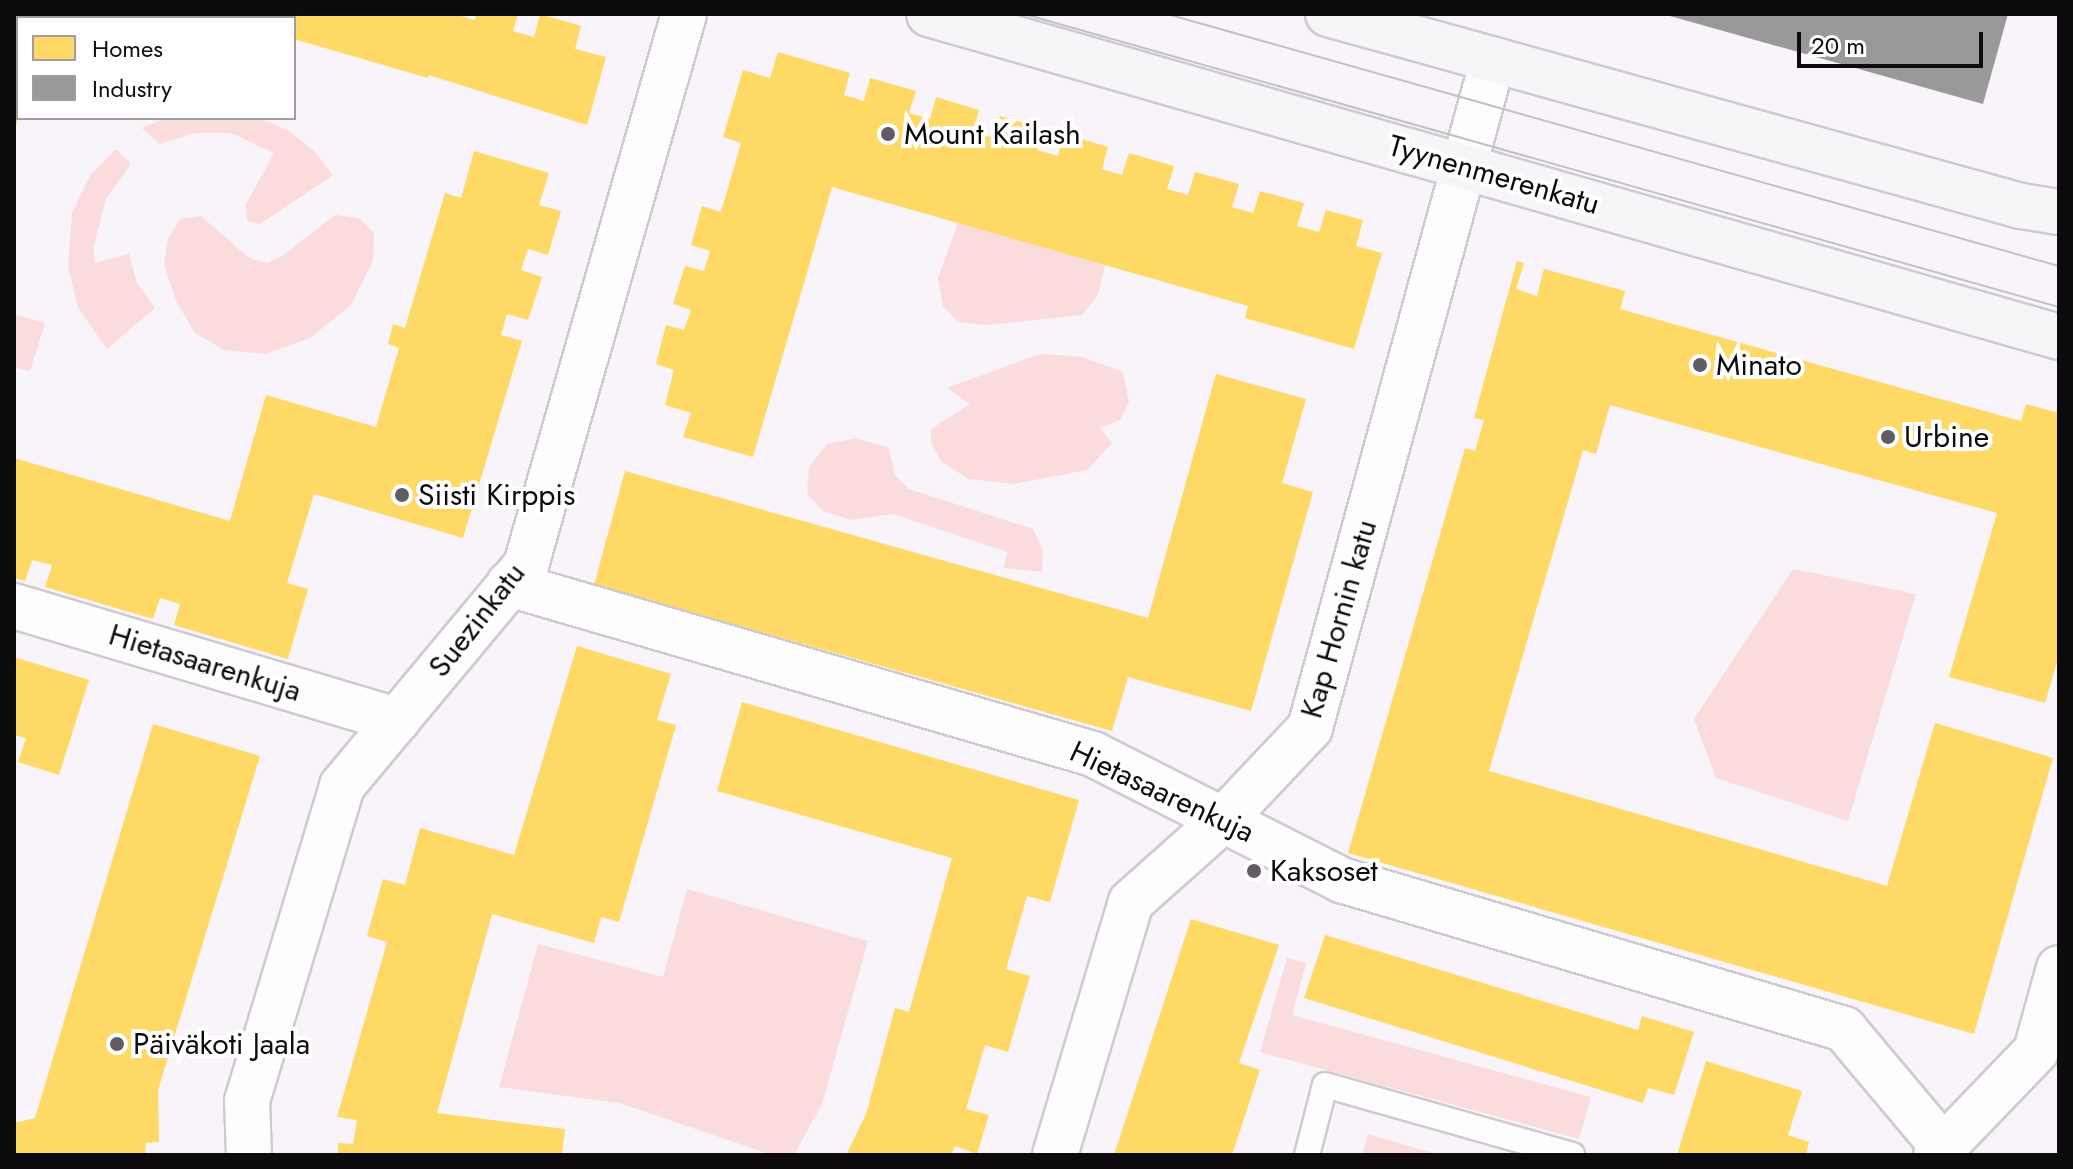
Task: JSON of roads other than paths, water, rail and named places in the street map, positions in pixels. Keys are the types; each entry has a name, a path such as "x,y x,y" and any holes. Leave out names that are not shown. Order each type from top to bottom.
{"main road":[{"name":"Tyynenmerenkatu","path":"929,14 2059,337"},
{"path":"1328,14 2021,206 2059,212"}],"street":[{"name":"Suezinkatu","path":"249,1155 247,1101 342,786 526,565 684,14"},
{"name":"Kap Hornin katu","path":"1055,1155 1131,902 1224,819 1310,728 1493,60"},
{"name":"Hietasaarenkuja","path":"509,584 1093,754 1341,880 1844,1029 1940,1151"},
{"name":"Hietasaarenkuja","path":"14,606 397,720"},
{"path":"1940,1151 2036,1051 2059,968"}],"lane":[{"path":"1307,1155 1325,1085 1572,1155"}],"tram line":[{"path":"1024,14 2059,307"},
{"path":"1167,14 2059,266"}],"place":[{"name":"Mount Kailash","path":"888,134"},
{"name":"Minato","path":"1700,365"},
{"name":"Urbine","path":"1888,437"},
{"name":"Siisti Kirppis","path":"402,495"},
{"name":"Kaksoset","path":"1254,871"},
{"name":"Päiväkoti Jaala","path":"117,1044"}]}
